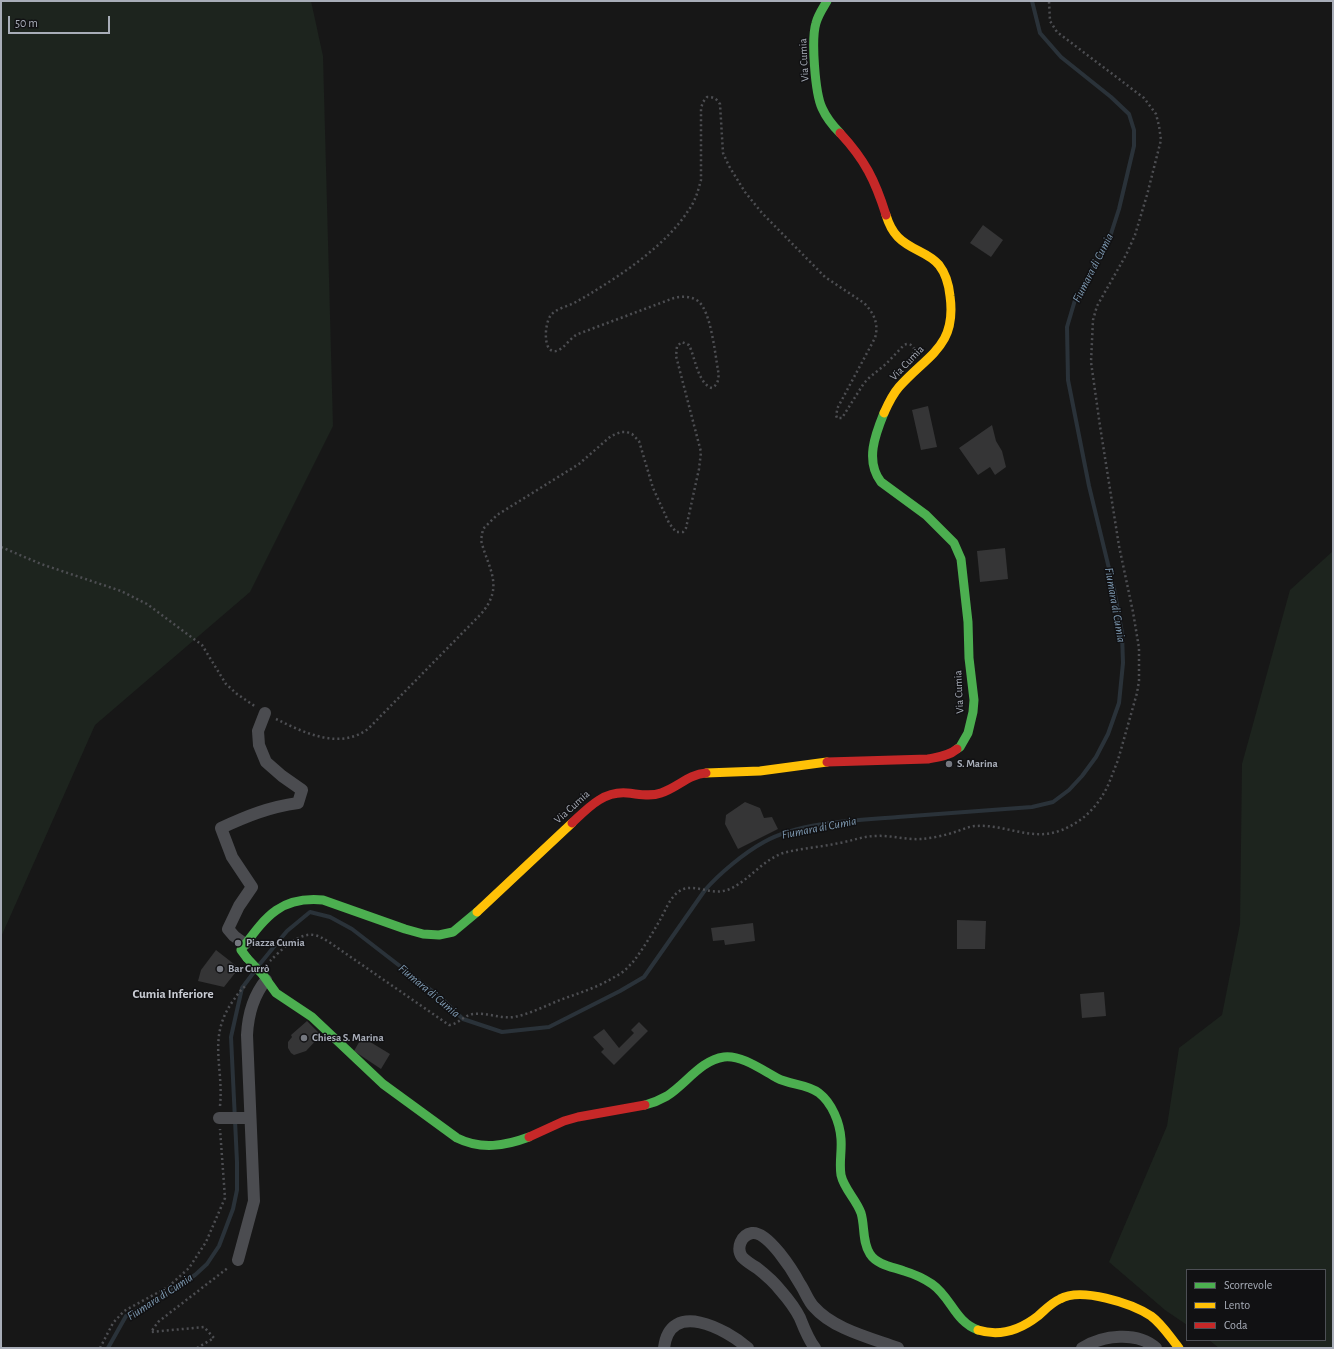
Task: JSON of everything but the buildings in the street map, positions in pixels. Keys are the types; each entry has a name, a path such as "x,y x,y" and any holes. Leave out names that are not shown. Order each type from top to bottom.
{"street":[{"name":"Via Cumia","path":"246,944 262,923 276,910 291,901 307,898 316,898 330,902 423,934 439,935 453,932 470,920 592,804 599,798 613,792 649,795 660,794 686,779 702,773 750,772 822,761 941,757 954,752 964,741 971,723 974,700 961,559 954,543 926,515 881,482 877,477 872,464 872,456 876,438 888,403 899,388 938,348 946,336 950,322 951,309 947,280 941,267 934,259 906,244 895,235 889,223 880,194 869,172 855,150 822,108 818,92 814,30 817,17 827,1"},
{"path":"265,713 258,731 259,745 266,762 282,776 302,790 298,803 279,805 252,814 220,828 232,857 252,887 239,906 228,929 234,936 246,944 241,950 279,996 313,1018 385,1086 453,1135 466,1143 495,1147 510,1144 567,1120 639,1107 657,1102 716,1058 729,1057 753,1064 782,1081 813,1089 828,1103 838,1122 841,1139 840,1162 842,1178 856,1202 862,1216 865,1241 870,1254 879,1262 919,1277 939,1289 958,1317 969,1327 989,1334 1007,1332 1017,1329 1033,1320 1064,1296 1080,1294 1118,1302 1141,1310 1161,1324 1179,1348"},
{"path":"238,1260 254,1201 248,1118 248,1022 250,1011 264,977"},
{"path":"221,1118 248,1118"},
{"path":"814,1348 790,1301 773,1282 742,1257 740,1245 743,1238 748,1234 760,1234 766,1238 795,1275 814,1307 821,1314 836,1324 898,1348"},
{"path":"664,1348 666,1338 672,1328 689,1320 700,1322 719,1329 734,1337 748,1348"},
{"path":"1082,1348 1100,1340 1128,1337 1145,1340 1156,1348"}],"path":[{"path":"269,963 278,953 294,941 307,935 314,935 329,942 449,1025 454,1025 469,1014 513,1017 536,1010 599,985 623,972 634,960 659,922 673,897 680,890 692,888 723,891 745,879 777,855 839,843 864,836 923,839 944,835 975,826 986,826 1036,834 1047,834 1058,831 1083,819 1098,803 1104,795 1109,783 1129,723 1137,693 1139,669 1137,634 1119,546 1091,362 1093,320 1097,306 1126,255 1135,235 1161,140 1156,114 1144,98 1057,32 1050,21 1049,1"},
{"path":"1,547 41,564 121,590 147,604 198,641 231,689 265,713 302,730 336,740 356,736 368,729 482,614 490,603 494,591 493,578 481,540 483,529 486,525 505,510 579,464 616,433 627,432 636,437 639,441 653,488 669,523 676,532 683,532 686,528 700,469 701,452 676,356 676,350 677,346 682,342 689,345 703,381 709,387 712,388 715,386 719,379 718,370 708,317 703,306 693,298 686,296 674,298 578,334 570,339 559,350 555,351 548,346 546,341 546,329 551,315 592,292 641,259 673,230 689,210 698,191 701,180 701,108 707,97 717,99 720,104 723,153 745,192 762,213 822,274 864,303 869,308 875,320 876,332 874,338 838,407 836,415 837,418 842,418 864,383 890,360 904,345 908,344 914,348 912,356"},
{"path":"100,1348 113,1322 124,1310 168,1287 189,1268 206,1242 225,1198 218,1035 220,1024 229,1006 242,988 250,982"},
{"path":"197,1348 214,1338 204,1327 151,1332 158,1322 238,1260"}],"shaded area":[{"path":"1,1 311,1 323,56 333,426 250,592 95,725 1,937"},
{"path":"1333,551 1333,1348 1219,1348 1210,1341 1326,1341 1326,1269 1186,1269 1186,1324 1165,1310 1109,1262 1167,1126 1179,1048 1222,1015 1240,924 1242,764 1290,590"}],"waterway":[{"name":"Fiumara di Cumia","path":"259,965 287,931 310,912 330,917 352,929 440,997 463,1019 502,1032 549,1027 620,991 644,977 705,890 725,870 748,852 778,835 811,826 847,821 1032,807 1053,802 1069,790 1082,776 1096,757 1108,734 1119,703 1123,663 1122,633 1114,589 1089,486 1068,380 1067,327 1075,300 1108,243 1119,209 1134,146 1134,130 1129,114 1111,97 1061,57 1040,33 1032,1"},
{"name":"Fiumara di Cumia","path":"108,1348 126,1316 165,1295 195,1275 207,1264 219,1246 233,1209 237,1190 231,1037 242,988 254,972"}],"traffic: fast":[{"path":"827,1 818,17 815,31 814,53 817,91 822,108 840,133"},
{"path":"884,413 877,430 873,448 873,465 876,474 881,482 926,515 954,543 961,559 974,700 968,733 960,747 957,749"},
{"path":"247,958 241,950 258,928 274,912 295,902 323,900 405,929 423,934 439,935 453,932 477,912"},
{"path":"247,958 263,975"},
{"path":"263,975 276,993 312,1017 383,1084 457,1138 475,1144 493,1145 511,1143 529,1137"},
{"path":"645,1105 667,1096 701,1067 716,1059 724,1057 738,1058 777,1078 809,1088 819,1093 828,1102 839,1126 841,1139 841,1175 861,1213 867,1249 870,1254 881,1263 908,1272 932,1284 944,1296 958,1315 970,1326 978,1330"}],"traffic: slow":[{"path":"884,413 897,390 938,349 949,327 951,313 949,288 941,269 933,259 902,241 894,233 886,215"},
{"path":"706,773 760,771 827,762"},
{"path":"477,912 572,823"},
{"path":"978,1330 994,1333 1010,1331 1031,1321 1060,1299 1069,1296 1093,1296 1106,1298 1131,1306 1151,1316 1179,1348"}],"traffic: jam":[{"path":"840,133 863,162 878,191 886,215"},
{"path":"827,762 928,759 947,755 957,749"},
{"path":"572,823 596,802 611,795 618,793 649,795 657,794 667,791 689,778 706,773"},
{"path":"529,1137 564,1121 578,1117 645,1105"}],"place":[{"name":"S. Marina","path":"949,764"},
{"name":"Piazza Cumia","path":"238,943"},
{"name":"Bar Currò","path":"220,969"},
{"name":"Chiesa S. Marina","path":"304,1038"}],"district":[{"name":"Cumia Inferiore","path":"173,994"}]}
